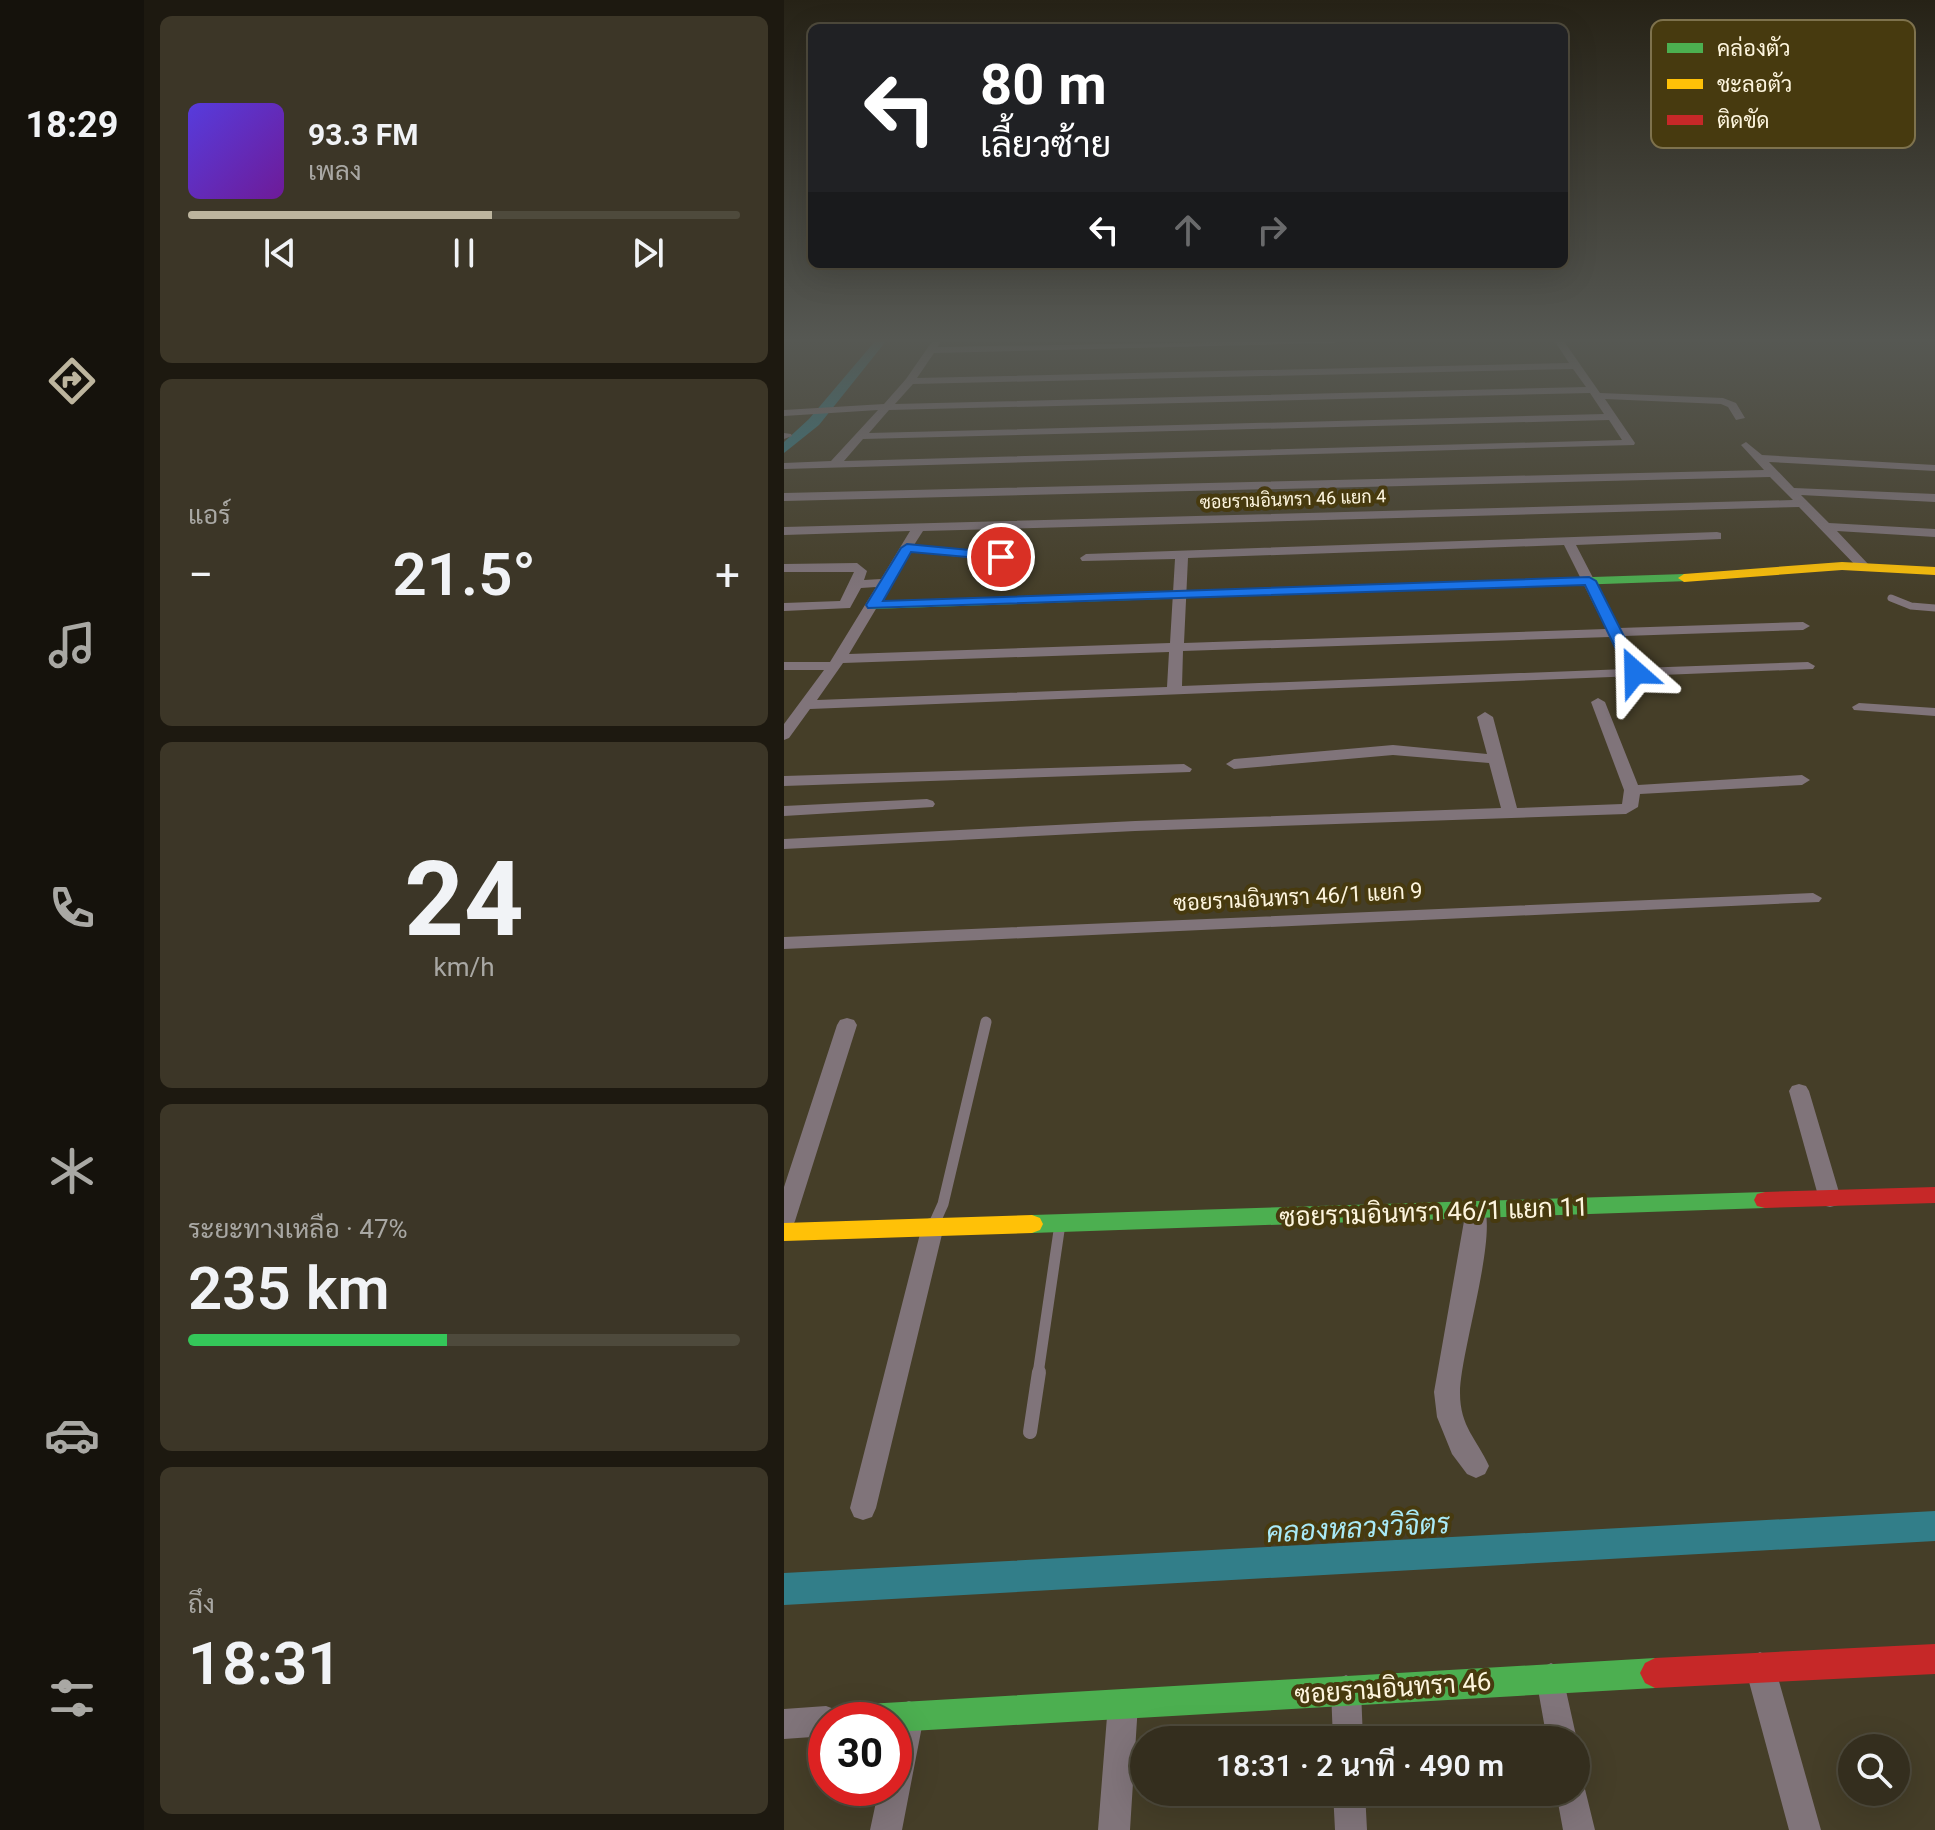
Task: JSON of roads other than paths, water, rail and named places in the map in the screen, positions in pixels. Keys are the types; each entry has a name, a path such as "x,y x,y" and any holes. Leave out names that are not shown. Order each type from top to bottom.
{"street":[{"path":"834,465 871,425"},
{"path":"861,436 1280,425"},
{"path":"784,466 1618,445 1630,441 1618,425"},
{"path":"1746,445 1863,565"},
{"path":"1760,458 1935,468"},
{"path":"784,497 1225,503 1774,473"},
{"path":"1792,491 1935,498"},
{"name":"ซอยรามอินทรา 46 แยก 4","path":"784,531 919,527 1225,503 1803,503"},
{"path":"784,735 795,713 836,662 873,605 919,527"},
{"path":"1827,527 1935,533"},
{"path":"1086,558 1717,536"},
{"path":"1568,541 1635,672"},
{"path":"907,548 1001,557"},
{"path":"1174,690 1182,555"},
{"path":"873,605 1733,576 1863,565 1935,571"},
{"path":"784,568 857,567 861,571 845,605 784,607"},
{"path":"856,584 886,583"},
{"path":"784,666 1177,648 1803,626"},
{"path":"795,713 1174,690 1808,666"},
{"path":"784,844 1135,826 1626,809 1632,804 1632,790 1598,702"},
{"path":"1859,707 1935,712"},
{"path":"1485,717 1510,813"},
{"path":"1234,764 1368,750 1421,751 1495,759"},
{"path":"784,781 1184,769"},
{"path":"1632,790 1802,780"},
{"path":"784,811 927,804"},
{"name":"ซอยรามอินทรา 46/1 แยก 9","path":"784,943 1813,898"},
{"path":"784,1221 847,1025"},
{"path":"1799,1091 1830,1199"},
{"name":"ซอยรามอินทรา 46/1 แยก 11","path":"784,1232 1935,1195"},
{"path":"1475,1210 1473,1248 1447,1392 1450,1417 1461,1446 1476,1466"},
{"path":"863,1508 933,1226"},
{"name":"ซอยรามอินทรา 46","path":"912,1716 1935,1659"},
{"path":"1760,1667 1805,1830"},
{"path":"1551,1678 1560,1726"},
{"path":"1346,1690 1347,1726"},
{"path":"1114,1830 1123,1704"},
{"path":"784,1724 808,1722"},
{"path":"886,1830 891,1806"},
{"path":"1350,1806 1351,1830"},
{"path":"1575,1806 1579,1830"}],"lane":[{"path":"1891,598 1911,606 1935,608"},
{"path":"933,1226 943,1204 986,1022"},
{"path":"1030,1432 1060,1224"}],"waterway":[{"path":"784,449 810,425"},
{"name":"คลองหลวงวิจิตร","path":"784,1589 1935,1526"}]}
